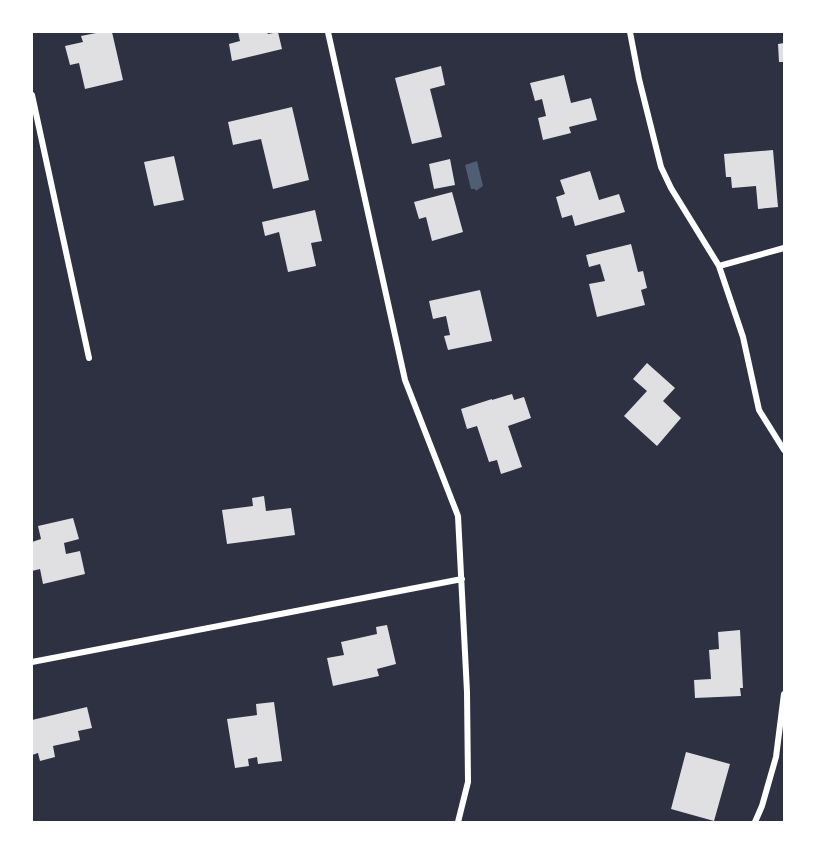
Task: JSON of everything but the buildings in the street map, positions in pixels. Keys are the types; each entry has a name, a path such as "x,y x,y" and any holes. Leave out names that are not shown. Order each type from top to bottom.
{"street":[{"path":"328,32 405,380 458,516 467,692 468,782 458,822"},
{"path":"630,32 661,167 671,188 719,266 743,337 759,410 784,450"},
{"path":"32,95 89,358"},
{"path":"719,266 784,248"},
{"path":"32,662 462,579"},
{"path":"755,822 776,757 784,694"}],"water":[{"path":"477,161 483,186 476,191 471,189 465,165"}]}
